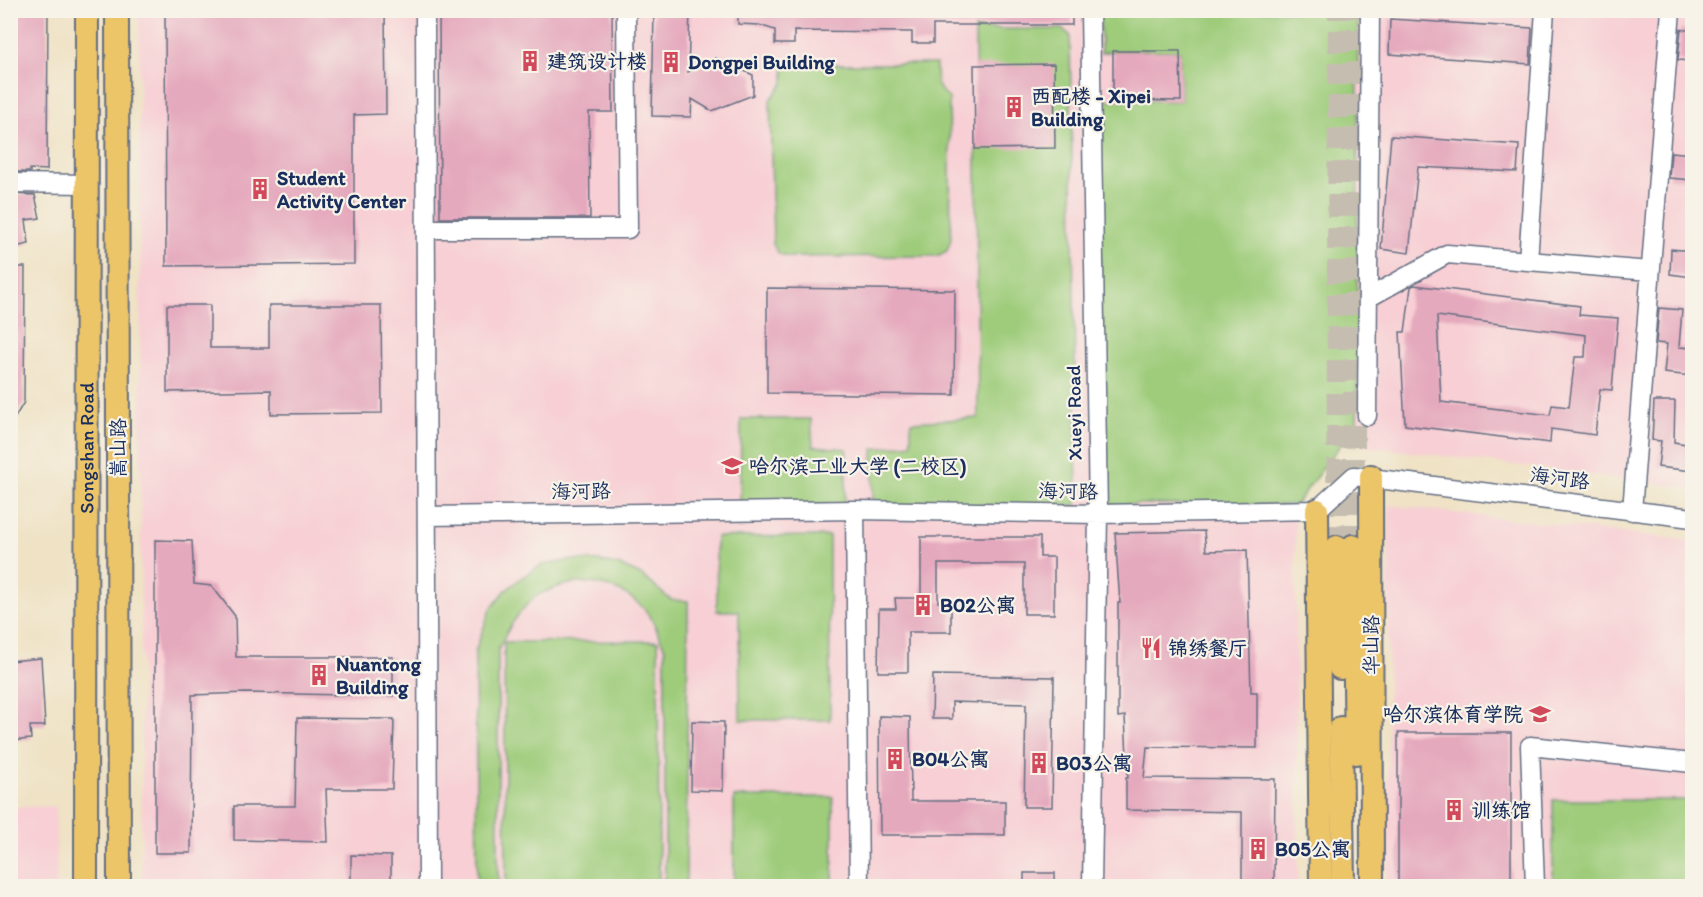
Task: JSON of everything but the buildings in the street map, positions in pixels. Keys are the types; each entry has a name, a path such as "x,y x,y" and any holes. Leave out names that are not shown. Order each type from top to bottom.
{"main road":[{"name":"Songshan Road","path":"86,886 87,10"},
{"name":"嵩山路","path":"117,10 119,886"},
{"name":"华山路","path":"1363,476 1372,886"},
{"path":"1317,510 1321,886"},
{"name":"华山路","path":"1343,886 1345,546 1358,886"}],"street":[{"path":"425,10 428,886"},
{"path":"426,229 628,229 626,10"},
{"name":"Xueyi Road","path":"1090,10 1098,514 1092,886"},
{"path":"1367,416 1370,10"},
{"path":"1528,261 1545,10"},
{"path":"1632,511 1671,10"},
{"path":"10,183 87,184"},
{"path":"1368,298 1447,254 1650,271"},
{"path":"1317,510 1363,476"},
{"name":"海河路","path":"1363,476 1692,518"},
{"path":"855,510 859,886"},
{"name":"海河路","path":"427,516 855,510 1098,514 1317,510"},
{"path":"1535,886 1530,746 1692,763"}],"shaded area":[{"name":"哈尔滨工业大学 (二校区)","path":"139,11 1692,11 1692,488 1342,443 1295,505 1298,886 142,886"},
{"name":"哈尔滨体育学院","path":"1389,505 1692,541 1692,886 1387,886"},
{"path":"56,806 57,886 11,886 11,807"}],"green space":[{"path":"1100,11 1358,11 1357,445 1342,443 1295,505 1101,504 1100,100 1181,101 1180,51 1101,53"},
{"path":"975,29 1062,29 1070,35 1077,505 873,508 873,449 911,444 911,422 978,418"},
{"path":"784,64 936,64 938,84 941,91 949,98 951,239 947,251 937,256 787,257 778,253 773,244 770,100 784,83"},
{"path":"741,419 811,419 813,446 847,449 845,505 740,506"},
{"path":"829,536 830,720 740,720 739,611 717,611 716,537"},
{"path":"572,560 598,561 621,566 641,575 671,600 688,601 686,886 661,886 665,875 665,649 645,609 631,598 611,587 578,583 555,588 538,595 525,606 498,650 498,875 502,886 480,886 477,877 475,652 490,610 505,591 542,565"},
{"path":"658,641 659,883 506,884 504,642"},
{"path":"734,797 833,797 833,886 734,886"},
{"path":"1553,800 1692,800 1692,886 1553,886"}],"tunnel":[{"path":"1337,547 1339,10"},
{"path":"1353,546 1358,10"}],"place":[{"name":"建筑设计楼","path":"530,61"},
{"name":"Dongpei Building","path":"671,62"},
{"name":"西配楼 - Xipei Building","path":"1014,107"},
{"name":"Student Activity Center","path":"260,189"},
{"name":"哈尔滨工业大学 (二校区)","path":"732,466"},
{"name":"B02公寓","path":"923,605"},
{"name":"锦绣餐厅","path":"1151,648"},
{"name":"Nuantong Building","path":"319,675"},
{"name":"哈尔滨体育学院","path":"1540,714"},
{"name":"B04公寓","path":"895,759"},
{"name":"B03公寓","path":"1039,763"},
{"name":"训练馆","path":"1454,810"},
{"name":"B05公寓","path":"1258,849"}]}
